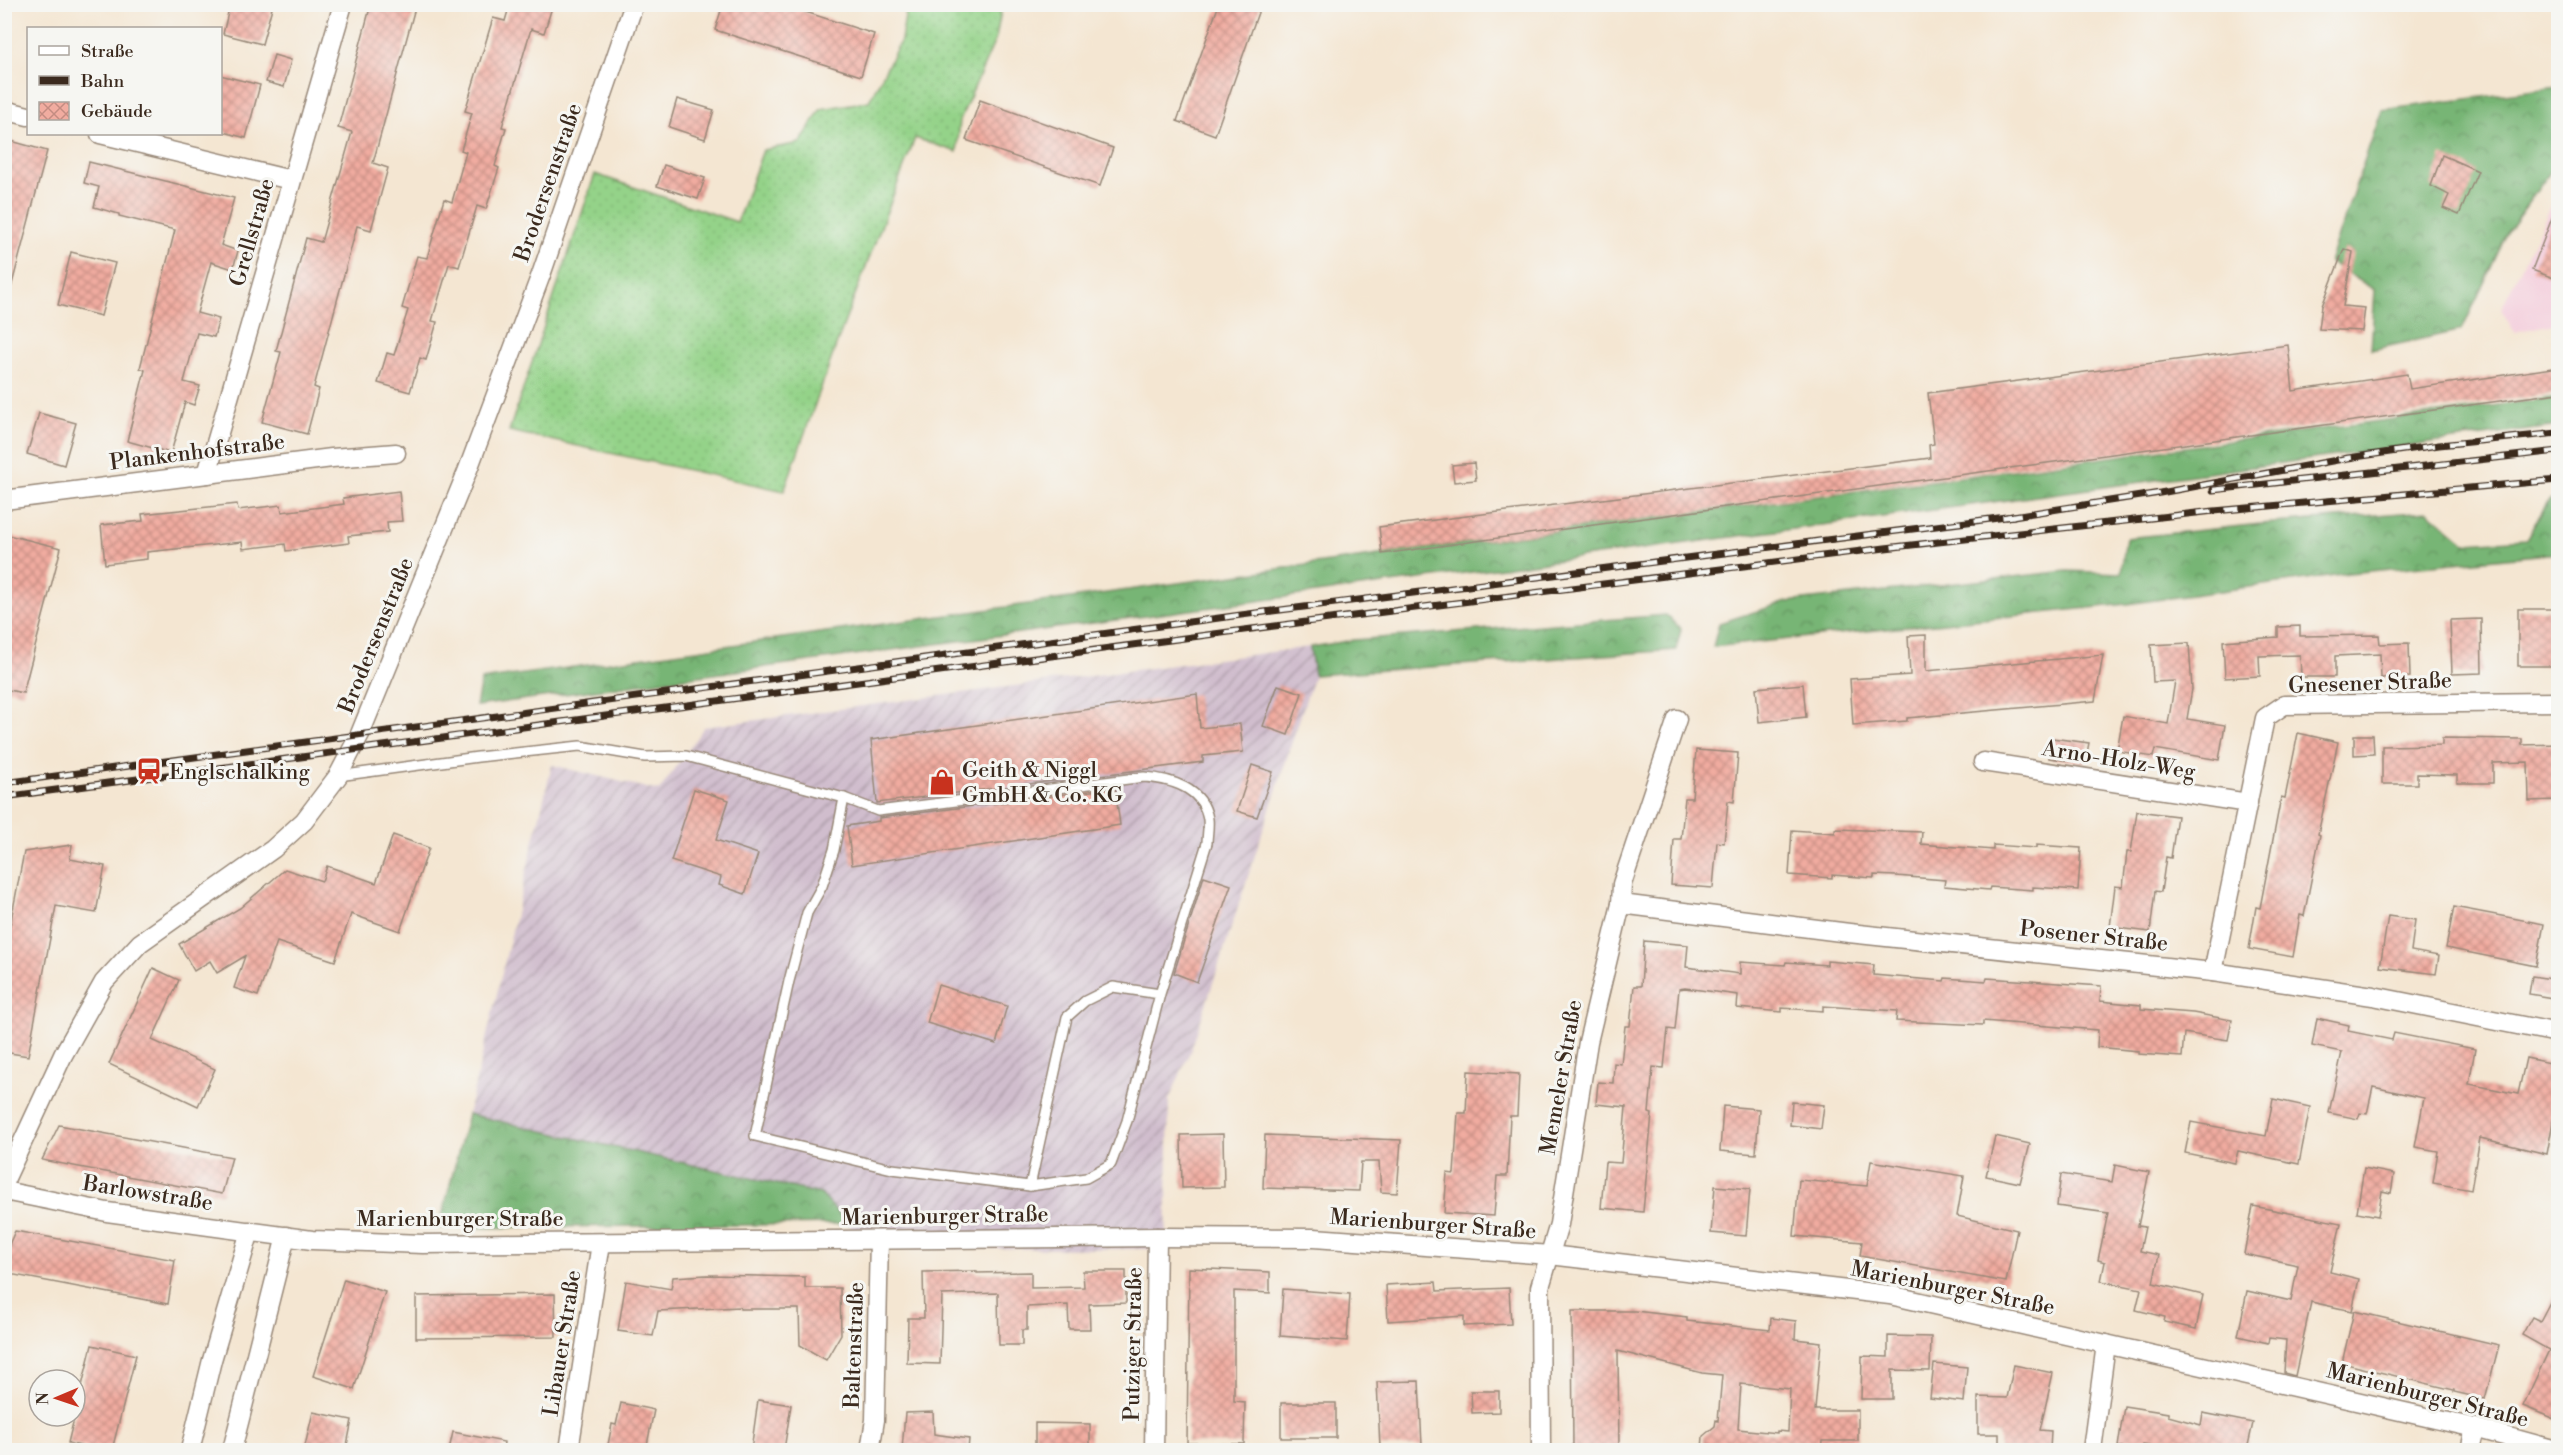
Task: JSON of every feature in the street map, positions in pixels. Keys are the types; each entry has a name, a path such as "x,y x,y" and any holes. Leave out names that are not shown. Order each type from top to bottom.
{"street":[{"name":"Grellstraße","path":"207,474 343,4"},
{"name":"Brodersenstraße","path":"4,1182 63,1055 104,982 140,943 273,849 304,820 338,776 360,734 467,472 542,272 634,4"},
{"path":"4,110 27,116"},
{"path":"104,135 291,180"},
{"name":"Plankenhofstraße","path":"4,500 332,458 396,453"},
{"name":"Gnesener Straße","path":"2213,972 2265,718 2284,705 2559,702"},
{"name":"Memeler Straße","path":"1541,1450 1540,1287 1559,1224 1588,1042 1621,904 1622,884 1677,719"},
{"name":"Arno-Holz-Weg","path":"1983,762 2248,803"},
{"name":"Posener Straße","path":"1621,904 1849,933 2213,972 2373,996 2559,1033"},
{"name":"Barlowstraße","path":"4,1191 107,1212 286,1236"},
{"path":"190,1450 212,1360 250,1231"},
{"path":"232,1450 286,1236"},
{"name":"Marienburger Straße","path":"286,1236 312,1240 423,1244 1157,1237 1314,1238 1550,1255 1890,1295 2475,1428 2556,1450"},
{"name":"Putziger Straße","path":"1154,1450 1157,1237"},
{"name":"Baltenstraße","path":"870,1450 874,1420 879,1240"},
{"name":"Libauer Straße","path":"568,1450 601,1243"},
{"path":"2092,1450 2106,1344"},
{"path":"2470,1450 2475,1428"}],"lane":[{"path":"338,776 580,746 645,758 686,756 844,798 866,808 887,811 1144,777 1166,779 1184,786 1199,800 1208,818 1207,843 1160,994 1127,1121 1111,1164 1086,1178 1030,1186 892,1169 755,1136 789,981 807,913 822,886 834,850 844,798"},
{"path":"1030,1186 1067,1017 1085,1001 1113,987 1160,994"}],"shaded area":[{"path":"2558,192 2558,323 2514,332 2501,309"},
{"path":"1310,647 1314,675 1192,1047 1169,1100 1166,1249 869,1248 821,1194 468,1114 552,765 659,791 704,727"}],"green space":[{"path":"907,5 1002,5 996,38 960,120 957,152 915,138 842,329 784,491 509,431 595,174 737,222 763,150 800,143 821,109 869,101 901,40"},
{"path":"2558,87 2558,161 2508,231 2462,330 2371,350 2375,290 2329,262 2382,110"},
{"path":"2558,397 2558,426 476,706 481,680 1379,555"},
{"path":"2558,498 2558,553 2349,573 2127,604 1713,647 1719,623 1786,602 2067,571 2121,573 2126,538 2261,524 2428,511 2466,543 2526,539 2549,500"},
{"path":"1666,615 1681,629 1676,650 1314,675 1310,647 1354,640"},
{"path":"468,1114 821,1194 848,1224 439,1228"}],"building":[{"path":"230,4 273,4 262,44 223,34"},
{"path":"371,4 416,4 373,163 388,168 371,230 357,226 314,387 319,389 307,434 262,422 281,352 276,351 306,238 321,242 352,132 338,128"},
{"path":"510,4 553,4 544,33 531,29 502,127 506,128 495,166 499,168 486,209 477,206 459,267 449,264 432,321 437,322 426,360 420,358 410,392 378,383 387,353 394,355 408,310 402,308 417,256 427,258 444,199 452,202 466,152 461,150 472,113 465,111 493,18 505,21"},
{"path":"723,4 781,4 874,34 861,76 715,30"},
{"path":"1219,4 1261,4 1215,135 1177,121"},
{"path":"274,55 291,60 284,87 266,82"},
{"path":"222,76 260,85 246,138 222,132"},
{"path":"677,99 714,110 705,139 669,127"},
{"path":"980,100 1113,148 1100,186 966,140"},
{"path":"4,139 47,151 11,288 4,288"},
{"path":"2442,155 2478,171 2459,215 2443,208 2449,195 2431,186"},
{"path":"89,162 234,198 221,245 238,251 233,269 211,262 197,313 219,319 214,337 197,333 184,382 200,386 194,405 185,402 171,453 127,441 145,370 140,368 175,230 119,216 119,214 94,207 99,187 84,183"},
{"path":"664,165 705,178 698,199 657,186"},
{"path":"2557,205 2559,206 2559,280 2532,270"},
{"path":"2344,249 2353,252 2343,306 2365,308 2362,331 2319,329 2322,306"},
{"path":"71,252 115,263 101,316 58,305"},
{"path":"2288,345 2293,391 2407,374 2410,389 2559,367 2559,393 1382,554 1379,527 1930,458 1929,445 1934,444 1928,393"},
{"path":"39,413 76,423 64,465 27,454"},
{"path":"1474,463 1476,480 1454,482 1452,465"},
{"path":"399,491 402,521 387,522 388,532 348,536 349,543 286,551 285,544 243,549 242,542 147,552 147,559 105,564 101,525 143,521 142,514 237,504 238,510 281,505 282,512 344,504 343,498"},
{"path":"4,534 61,548 23,693 4,689"},
{"path":"2518,609 2557,609 2557,647 2554,647 2554,666 2518,666"},
{"path":"2481,619 2482,673 2452,674 2450,620"},
{"path":"2300,626 2300,636 2379,635 2380,644 2409,643 2410,677 2381,678 2380,654 2335,656 2335,677 2301,677 2300,655 2259,656 2260,676 2225,678 2223,641 2278,637 2278,627"},
{"path":"1926,635 1926,671 2103,655 2095,701 1853,725 1850,679 1910,675 1908,636"},
{"path":"2189,643 2192,689 2187,719 2225,725 2219,760 2155,749 2153,757 2117,751 2123,716 2168,724 2175,681 2153,682 2151,645"},
{"path":"1803,684 1806,717 1759,722 1756,688"},
{"path":"1278,685 1302,693 1288,735 1263,726"},
{"path":"1197,694 1200,728 1240,724 1243,752 1203,756 1203,762 877,803 871,740"},
{"path":"2298,733 2338,742 2318,834 2320,835 2304,916 2300,915 2293,957 2249,949 2256,907 2260,908 2281,797 2285,798"},
{"path":"2354,735 2373,735 2374,754 2354,755"},
{"path":"2052,738 2089,743 2085,763 2049,758"},
{"path":"2442,738 2522,739 2522,745 2559,744 2559,800 2529,801 2528,762 2493,763 2493,783 2457,783 2457,775 2417,774 2417,784 2382,784 2382,746 2442,745"},
{"path":"1696,750 1738,753 1734,802 1728,801 1724,843 1717,842 1713,888 1671,885 1674,839 1681,839 1685,798 1692,798"},
{"path":"1252,765 1273,772 1257,817 1237,811"},
{"path":"1115,788 1120,825 852,865 847,826 879,821 879,818"},
{"path":"694,789 729,800 716,840 758,854 745,894 719,885 721,877 671,861"},
{"path":"2137,811 2177,816 2171,858 2166,857 2161,892 2155,891 2150,932 2110,927 2115,886 2123,887 2127,852 2131,852"},
{"path":"1835,829 1922,832 1921,844 1993,850 1993,845 2081,848 2078,890 1990,887 1989,890 1944,886 1945,880 1896,876 1874,875 1874,878 1832,875 1832,878 1789,875 1792,830 1835,833"},
{"path":"393,835 429,848 400,931 351,914 335,961 277,942 258,996 234,988 245,956 217,973 210,961 194,971 179,944 240,908 285,869 322,881 327,866 376,883"},
{"path":"72,845 70,859 105,866 96,913 56,906 28,1056 4,1052 4,957 24,852"},
{"path":"1204,876 1231,885 1197,982 1174,973"},
{"path":"2454,907 2544,924 2536,966 2446,948"},
{"path":"2388,916 2415,920 2411,951 2439,956 2436,974 2380,967"},
{"path":"1644,941 1688,945 1686,967 1740,974 1740,962 1827,965 1827,961 1874,965 1873,975 1944,981 1945,978 1986,981 1987,978 2101,986 2100,1001 2141,1005 2141,1009 2193,1013 2232,1020 2228,1040 2184,1033 2182,1057 2138,1054 2138,1051 2097,1047 2098,1030 1983,1021 1983,1025 1896,1021 1897,1011 1823,1006 1823,1011 1782,1008 1782,1012 1737,1008 1738,995 1679,989 1675,1030 1668,1029 1664,1068 1653,1067 1649,1113 1652,1114 1643,1212 1601,1208 1605,1162 1621,1163 1626,1107 1596,1104 1598,1082 1613,1083 1614,1063 1621,1064 1625,1026 1630,1026 1634,986 1641,986"},
{"path":"153,968 179,980 152,1040 215,1069 198,1106 109,1064"},
{"path":"2532,976 2559,980 2559,999 2529,994"},
{"path":"938,985 1007,1006 996,1044 927,1023"},
{"path":"2317,1018 2349,1025 2348,1031 2392,1040 2394,1033 2475,1049 2469,1084 2518,1094 2526,1058 2559,1065 2559,1117 2554,1116 2547,1154 2480,1138 2471,1190 2433,1183 2438,1151 2415,1147 2424,1098 2373,1087 2367,1114 2360,1113 2358,1119 2329,1113 2342,1052 2312,1046"},
{"path":"1468,1071 1519,1074 1517,1116 1510,1116 1507,1176 1497,1176 1494,1216 1444,1213 1447,1173 1454,1174 1458,1113 1466,1113"},
{"path":"2273,1099 2310,1107 2299,1164 2238,1151 2235,1163 2185,1153 2191,1122 2266,1136"},
{"path":"1792,1102 1824,1105 1821,1129 1790,1125"},
{"path":"1723,1106 1759,1109 1756,1154 1720,1151"},
{"path":"59,1125 232,1157 222,1194 42,1160"},
{"path":"1223,1134 1224,1187 1182,1188 1181,1135"},
{"path":"1265,1135 1401,1140 1397,1193 1381,1192 1379,1162 1361,1162 1359,1191 1263,1188"},
{"path":"1995,1136 2030,1144 2020,1183 1986,1176"},
{"path":"1871,1161 1964,1176 1957,1216 2017,1230 2006,1282 1860,1256 1862,1242 1794,1236 1799,1180 1867,1186"},
{"path":"2115,1165 2149,1172 2138,1226 2145,1227 2140,1251 2159,1255 2153,1283 2203,1295 2196,1329 2164,1322 2165,1317 2136,1310 2141,1289 2101,1281 2105,1262 2098,1260 2108,1213 2057,1206 2061,1174 2112,1182"},
{"path":"2364,1168 2394,1174 2391,1193 2382,1191 2378,1216 2357,1212"},
{"path":"1715,1186 1750,1189 1746,1236 1711,1233"},
{"path":"2253,1206 2341,1223 2330,1272 2359,1279 2352,1311 2311,1302 2295,1376 2284,1373 2286,1340 2269,1338 2268,1343 2238,1336 2247,1291 2291,1301 2298,1265 2244,1254"},
{"path":"15,1231 175,1260 168,1304 4,1273 4,1256"},
{"path":"1189,1268 1270,1272 1270,1293 1234,1291 1234,1401 1245,1402 1244,1444 1187,1443"},
{"path":"977,1271 977,1273 1031,1272 1031,1288 1084,1287 1083,1271 1126,1271 1126,1303 1089,1304 1090,1329 1069,1329 1068,1305 1027,1307 1027,1330 1022,1330 1022,1345 999,1345 998,1293 942,1295 940,1364 907,1363 908,1318 924,1318 923,1272"},
{"path":"707,1275 805,1277 805,1288 840,1288 841,1334 826,1360 800,1345 799,1309 740,1309 740,1307 658,1311 653,1336 618,1331 626,1281 671,1289 673,1277"},
{"path":"344,1279 385,1292 354,1389 313,1376"},
{"path":"1436,1282 1437,1291 1509,1288 1511,1324 1464,1326 1464,1316 1388,1321 1386,1285"},
{"path":"2559,1285 2559,1421 2523,1406 2549,1350 2522,1335 2532,1317 2540,1321"},
{"path":"1283,1289 1350,1294 1347,1341 1280,1336"},
{"path":"555,1294 556,1337 416,1338 416,1296"},
{"path":"1572,1311 1635,1311 1687,1317 1687,1321 1770,1330 1771,1318 1796,1321 1795,1339 1821,1342 1815,1410 1858,1410 1858,1441 1823,1441 1822,1450 1702,1450 1703,1436 1715,1426 1716,1420 1718,1421 1722,1375 1702,1373 1618,1351 1619,1450 1573,1450","holes":["1741,1384 1790,1389 1788,1432 1738,1429"]},
{"path":"2354,1311 2499,1345 2485,1399 2342,1363"},
{"path":"1888,1336 1931,1337 1930,1371 1892,1370 1892,1399 1861,1399 1862,1356 1888,1357"},
{"path":"92,1345 136,1355 112,1450 97,1450 68,1443 72,1428 87,1428 86,1368"},
{"path":"1934,1364 1967,1367 1964,1402 1930,1398"},
{"path":"2014,1365 2053,1373 2040,1430 2051,1431 2050,1450 1999,1450 1999,1434 1978,1434 1978,1397 2007,1398"},
{"path":"1419,1381 1422,1446 1380,1447 1377,1382"},
{"path":"1471,1391 1499,1391 1499,1412 1472,1413"},
{"path":"758,1400 791,1405 784,1450 751,1450"},
{"path":"621,1403 654,1410 646,1450 607,1450 612,1424 616,1425"},
{"path":"1281,1403 1336,1403 1336,1438 1281,1438"},
{"path":"2124,1406 2168,1413 2168,1416 2201,1425 2203,1413 2253,1423 2247,1450 2177,1450 2143,1445 2142,1450 2121,1450 2122,1447 2118,1447"},
{"path":"313,1412 352,1420 346,1450 304,1450"},
{"path":"933,1412 934,1434 969,1439 968,1450 902,1450 905,1413"},
{"path":"1035,1423 1090,1424 1090,1450 1035,1450"},
{"path":"453,1432 504,1442 503,1450 449,1450"}],"railway":[{"path":"2007,517 2160,493 2348,458 2439,445 2558,433"},
{"path":"2213,490 2558,451"},
{"path":"4,797 1244,630 1885,548 2214,511 2558,480"},
{"path":"4,783 1241,615 2014,516"}],"place":[{"name":"Englschalking","path":"149,771"},
{"name":"Geith & Niggl GmbH & Co. KG","path":"942,782"}]}
